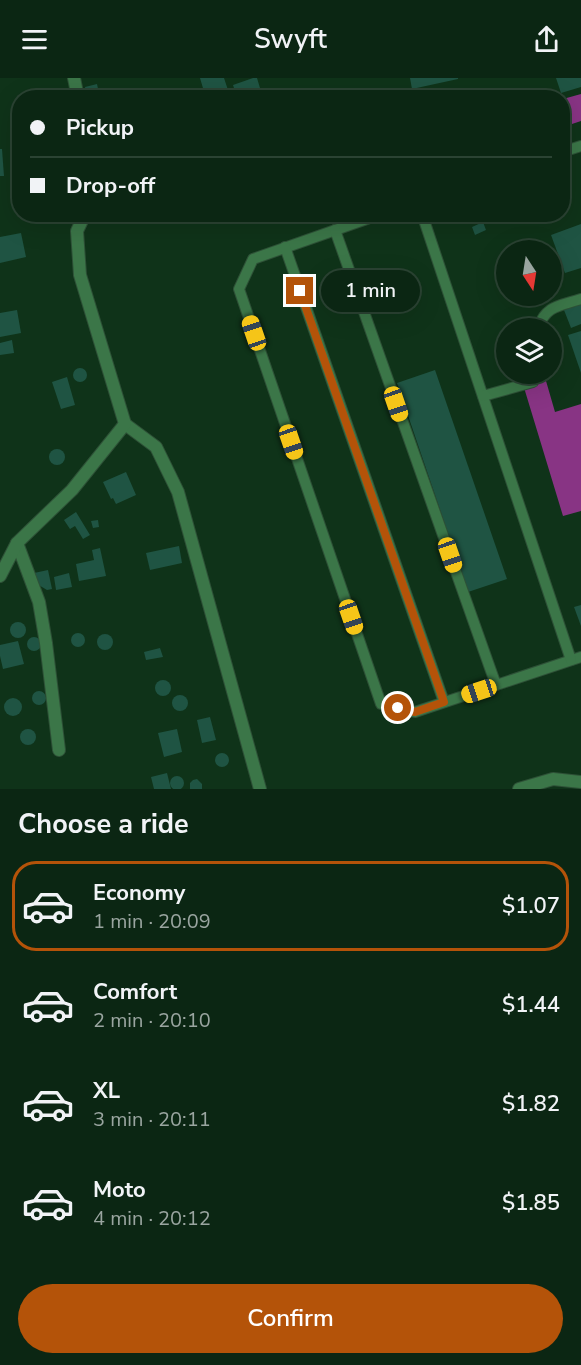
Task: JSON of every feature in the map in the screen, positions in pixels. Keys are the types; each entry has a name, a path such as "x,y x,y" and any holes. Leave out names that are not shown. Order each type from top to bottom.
{"street":[{"path":"81,222 77,231 80,275 125,424 156,447 178,492 260,789"},
{"path":"0,576 17,543 72,490 125,424"},
{"path":"17,543 39,602 58,750"},
{"path":"519,789 554,779 581,783 578,789"}],"lane":[{"path":"358,222 253,259 239,289 381,704 415,712 576,659 483,396 425,222"},
{"path":"335,230 496,685"},
{"path":"285,247 444,702"},
{"path":"542,318 552,308 581,299"},
{"path":"483,396 526,384"}],"shaded area":[{"path":"581,94 581,121 570,125 570,97"},
{"path":"523,384 547,384 555,412 581,404 581,511 563,516"}],"building":[{"path":"200,78 224,78 228,90 204,90"},
{"path":"257,78 261,90 235,90 233,85"},
{"path":"410,78 458,78 458,79 412,89"},
{"path":"556,78 581,78 581,87 560,90"},
{"path":"97,84 98,90 86,90 85,87"},
{"path":"0,149 2,149 4,176 0,176"},
{"path":"483,222 486,230 475,235 472,227"},
{"path":"581,224 581,268 565,273 562,265 562,240 553,240 551,235"},
{"path":"21,233 26,257 0,263 0,237"},
{"path":"581,304 581,324 571,328 564,310"},
{"path":"17,310 21,333 0,337 0,313"},
{"path":"581,331 581,373 568,335"},
{"path":"12,340 14,353 0,355 0,343"},
{"path":"80,368 85,370 87,375 85,380 80,382 75,380 73,375 75,370"},
{"path":"435,370 507,579 468,592 397,383"},
{"path":"67,377 75,405 61,409 52,382"},
{"path":"57,449 63,451 65,457 63,463 57,465 51,463 49,457 51,451"},
{"path":"126,472 136,495 116,504 103,482"},
{"path":"76,512 90,535 83,539 75,526 70,529 64,520"},
{"path":"98,520 99,527 93,528 91,521"},
{"path":"179,546 182,563 150,570 146,553"},
{"path":"100,548 106,576 79,581 76,564 94,560 92,550"},
{"path":"48,570 52,589 47,590 37,584 34,573"},
{"path":"69,573 72,587 56,590 54,577"},
{"path":"581,605 581,626 574,607"},
{"path":"18,622 24,624 26,630 24,636 18,638 12,636 10,630 12,624"},
{"path":"78,633 83,635 85,640 83,645 78,647 73,645 71,640 73,635"},
{"path":"105,634 111,636 113,642 111,648 105,650 99,648 97,642 99,636"},
{"path":"31,637 37,637 41,644 37,651 31,651 27,647 27,641"},
{"path":"18,641 24,664 3,669 0,645"},
{"path":"160,648 163,657 146,660 144,652"},
{"path":"163,680 171,688 163,696 155,688"},
{"path":"36,691 42,691 46,698 42,705 36,705 32,701 32,695"},
{"path":"180,695 188,703 180,711 172,703"},
{"path":"13,698 19,701 22,707 19,713 13,716 7,713 4,707 7,701"},
{"path":"210,717 216,740 202,743 197,720"},
{"path":"28,729 34,731 36,737 34,743 28,745 22,743 20,737 22,731"},
{"path":"177,729 182,752 164,757 158,733"},
{"path":"219,753 225,753 229,760 225,767 219,767 215,763 215,757"},
{"path":"167,773 171,789 154,789 151,777"},
{"path":"177,776 183,780 182,788 172,788 170,783 172,778"},
{"path":"197,779 202,784 202,789 190,789 190,783"}],"route":[{"path":"300,291 444,702 415,712 398,708"}]}
